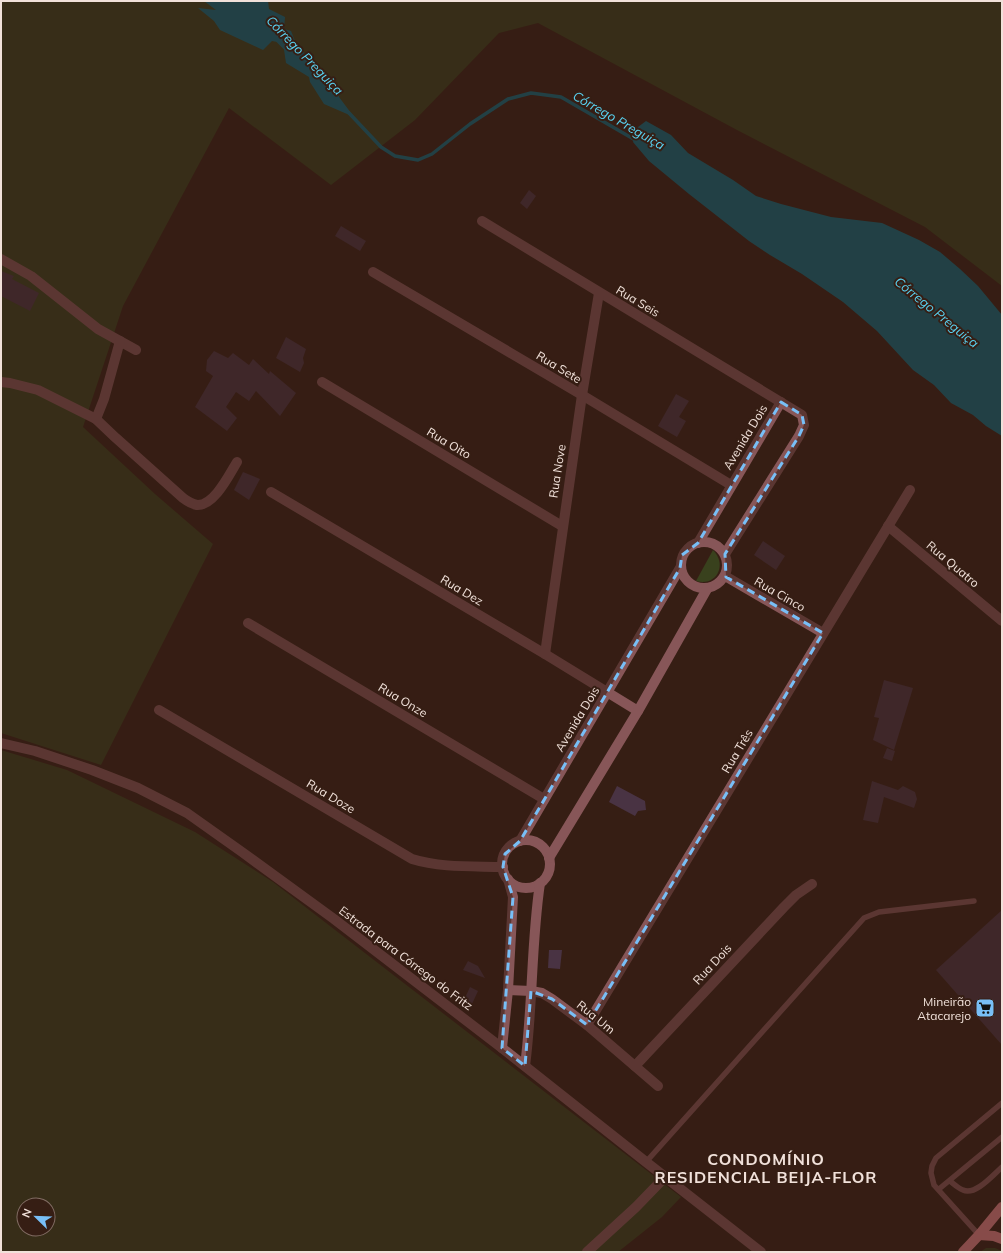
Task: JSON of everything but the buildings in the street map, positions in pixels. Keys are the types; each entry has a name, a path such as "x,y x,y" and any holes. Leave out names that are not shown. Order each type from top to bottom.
{"main road":[{"path":"963,1252 1002,1207"},
{"path":"979,1235 994,1236 1002,1239"}],"street":[{"name":"Rua Seis","path":"482,222 781,402"},
{"path":"1,259 31,276 98,329 136,350"},
{"name":"Rua Sete","path":"373,272 731,485"},
{"name":"Rua Nove","path":"545,654 562,526 599,293"},
{"path":"96,419 104,400 120,341"},
{"path":"1,382 38,390 96,419 183,498 198,505 206,503 216,496 238,462"},
{"name":"Rua Oito","path":"322,382 562,526"},
{"name":"Avenida Dois","path":"503,867 505,854 514,844 520,841 680,568 682,555 692,545 698,542 781,402 802,415 804,425 799,436 724,554"},
{"name":"Rua Três","path":"587,1025 910,490"},
{"name":"Rua Dez","path":"271,492 545,654 638,711"},
{"name":"Rua Quatro","path":"888,526 1002,621"},
{"path":"680,568 685,580 696,588 707,589 717,585 725,576 727,560 724,554 717,546 711,543 698,542"},
{"name":"Rua Cinco","path":"725,576 823,633"},
{"path":"549,858 638,711 707,589"},
{"name":"Rua Onze","path":"248,623 544,799"},
{"name":"Rua Doze","path":"159,710 412,859 438,865 503,867"},
{"name":"Estrada para Córrego do Fritz","path":"1,743 92,770 138,788 187,813 334,919 502,1048 761,1252"},
{"path":"508,879 513,884 524,888 535,886 540,883 547,875 549,870 549,858 540,844 527,840 520,841"},
{"path":"502,1048 508,990 513,897 503,867"},
{"path":"525,1066 537,902 540,883"},
{"name":"Rua Dois","path":"635,1066 784,906 796,895 812,884"},
{"name":"Rua Um","path":"508,990 542,993 552,999 587,1025 658,1086"},
{"path":"587,1252 636,1207 665,1177"}],"lane":[{"path":"646,1162 864,918 878,912 974,901"},
{"path":"979,1235 934,1185 931,1172 932,1166 936,1158 1002,1103"},
{"path":"939,1189 1002,1137"},
{"path":"950,1181 963,1190 968,1192 974,1191 1002,1167"}],"highlighted area":[{"path":"781,402 802,415 804,425 799,436 725,554 726,577 823,633 587,1025 552,999 531,991 525,1066 502,1048 513,897 503,867 505,854 520,841 680,568 682,555 698,543"}],"green space":[{"path":"1,1 1002,1 1002,286 925,227 737,130 538,23 499,33 415,120 331,185 229,108 123,306 83,427 155,494 213,544 101,765 1,733"},
{"path":"713,550 719,562 718,573 709,581 696,581"},
{"path":"1,750 67,770 195,832 273,882 681,1197 662,1217 618,1252 1,1252"},
{"path":"986,1248 995,1248 1002,1252 980,1252"}],"water":[{"path":"204,1 268,1 269,9 285,17 284,29 291,31 295,41 325,80 340,88 339,97 354,117 324,104 310,82 309,77 286,63 283,43 272,41 263,50 220,30 214,21 198,8 216,10"},
{"path":"646,121 671,135 688,153 733,180 756,196 831,217 882,223 919,240 940,252 960,269 978,286 1002,315 1002,436 986,426 973,415 951,403 934,385 913,370 877,331 843,302 749,241 649,161 633,142 638,127"}],"waterway":[{"name":"Córrego Preguiça","path":"277,40 287,50"},
{"name":"Córrego Preguiça","path":"349,113 381,147 395,156 418,160 432,154 470,124 508,99 531,93 561,97 637,141"}],"place":[{"name":"Mineirão Atacarejo","path":"985,1008"}],"district":[{"name":"CONDOMÍNIO RESIDENCIAL BEIJA-FLOR","path":"766,1168"}]}
